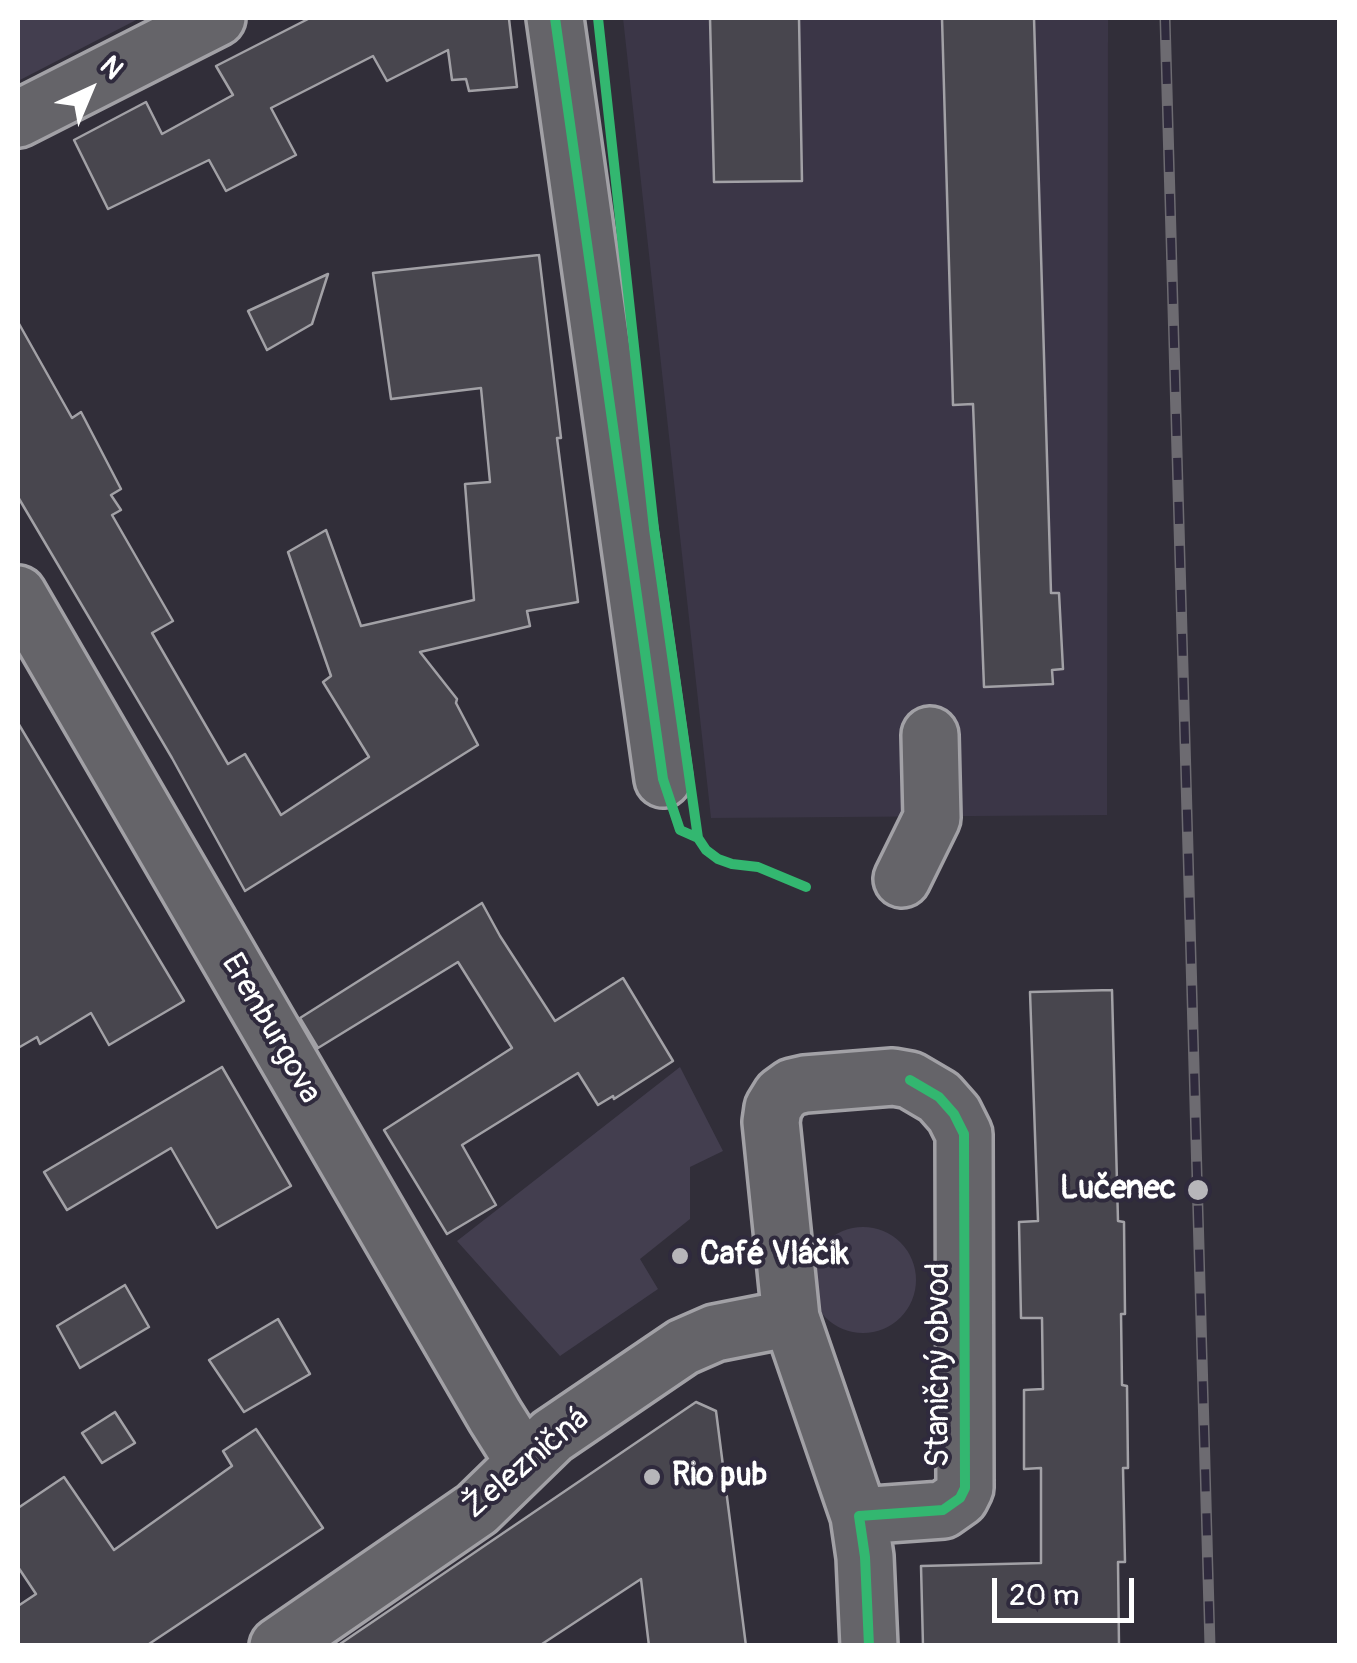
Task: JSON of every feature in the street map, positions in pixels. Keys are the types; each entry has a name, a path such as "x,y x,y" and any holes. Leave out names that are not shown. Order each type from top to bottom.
{"street":[{"path":"18,119 217,18"},
{"path":"555,18 663,779"},
{"name":"Erenburgova","path":"18,594 524,1462"},
{"path":"902,879 932,818 930,735"},
{"name":"Staničný obvod","path":"859,1516 943,1510 960,1498 965,1488 964,1134 939,1096 910,1080 894,1077 792,1087 781,1096 771,1122 791,1318 859,1516 869,1646"},
{"name":"Železničná","path":"278,1646 477,1509 552,1436 683,1347 716,1333 791,1318"}],"shaded area":[{"path":"18,18 140,18 18,81"},
{"path":"623,18 1108,18 1107,815 711,818"},
{"path":"680,1067 723,1151 690,1167 690,1219 640,1259 658,1289 560,1356 457,1241"},
{"path":"863,1227 883,1231 901,1242 912,1260 916,1280 912,1300 901,1318 883,1329 863,1333 843,1329 825,1318 814,1300 810,1280 814,1260 825,1242 843,1231"}],"building":[{"path":"310,18 512,18 509,19 517,87 469,91 466,79 452,80 448,50 387,81 373,56 271,108 296,155 226,191 209,160 108,209 74,140 146,102 162,134 233,95 216,66"},
{"path":"710,18 799,18 802,181 714,182"},
{"path":"942,18 1034,18 1051,593 1059,593 1063,669 1052,670 1053,684 984,687 973,404 953,405"},
{"path":"539,255 578,602 527,611 530,626 420,652 457,699 478,745 245,891 172,758 18,497 18,322 72,418 81,412 121,489 111,495 121,510 112,515 173,621 152,633 228,764 245,754 281,815 369,757 323,682 331,676 288,552 326,530 361,626 474,600 465,484 490,482 481,388 391,399 373,273"},
{"path":"328,274 312,324 267,350 248,311"},
{"path":"18,723 184,1001 109,1045 91,1013 40,1044 37,1037 18,1048"},
{"path":"482,903 555,1021 623,978 673,1061 598,1105 578,1073 462,1145 496,1205 447,1234 384,1130 512,1048 458,962 318,1048 300,1018"},
{"path":"1112,990 1118,1221 1124,1222 1122,1385 1127,1386 1128,1468 1123,1468 1125,1562 1118,1562 1119,1646 923,1646 921,1566 1041,1563 1041,1468 1024,1469 1024,1390 1043,1389 1042,1318 1021,1318 1019,1222 1038,1221 1030,992"},
{"path":"222,1067 291,1186 217,1228 171,1148 67,1210 44,1172"},
{"path":"125,1285 149,1327 80,1368 57,1326"},
{"path":"278,1319 310,1374 244,1412 209,1360"},
{"path":"696,1402 716,1411 746,1646 649,1646 641,1579 539,1646 337,1646"},
{"path":"115,1412 135,1443 102,1463 82,1433"},
{"path":"256,1429 323,1528 146,1646 18,1646 18,1606 36,1594 18,1567 18,1508 64,1477 114,1550 232,1466 223,1451"}],"railway":[{"path":"1165,18 1210,1646"}],"cycle path":[{"path":"555,18 663,779 680,830 698,838 706,850 718,859 758,867 806,887"},
{"path":"598,18 654,529 698,838"},
{"path":"869,1646 859,1516 943,1510 960,1498 965,1488 964,1134 939,1097 910,1080"}],"place":[{"name":"Lučenec","path":"1198,1190"},
{"name":"Café Vláčik","path":"680,1256"},
{"name":"Rio pub","path":"652,1477"}]}
